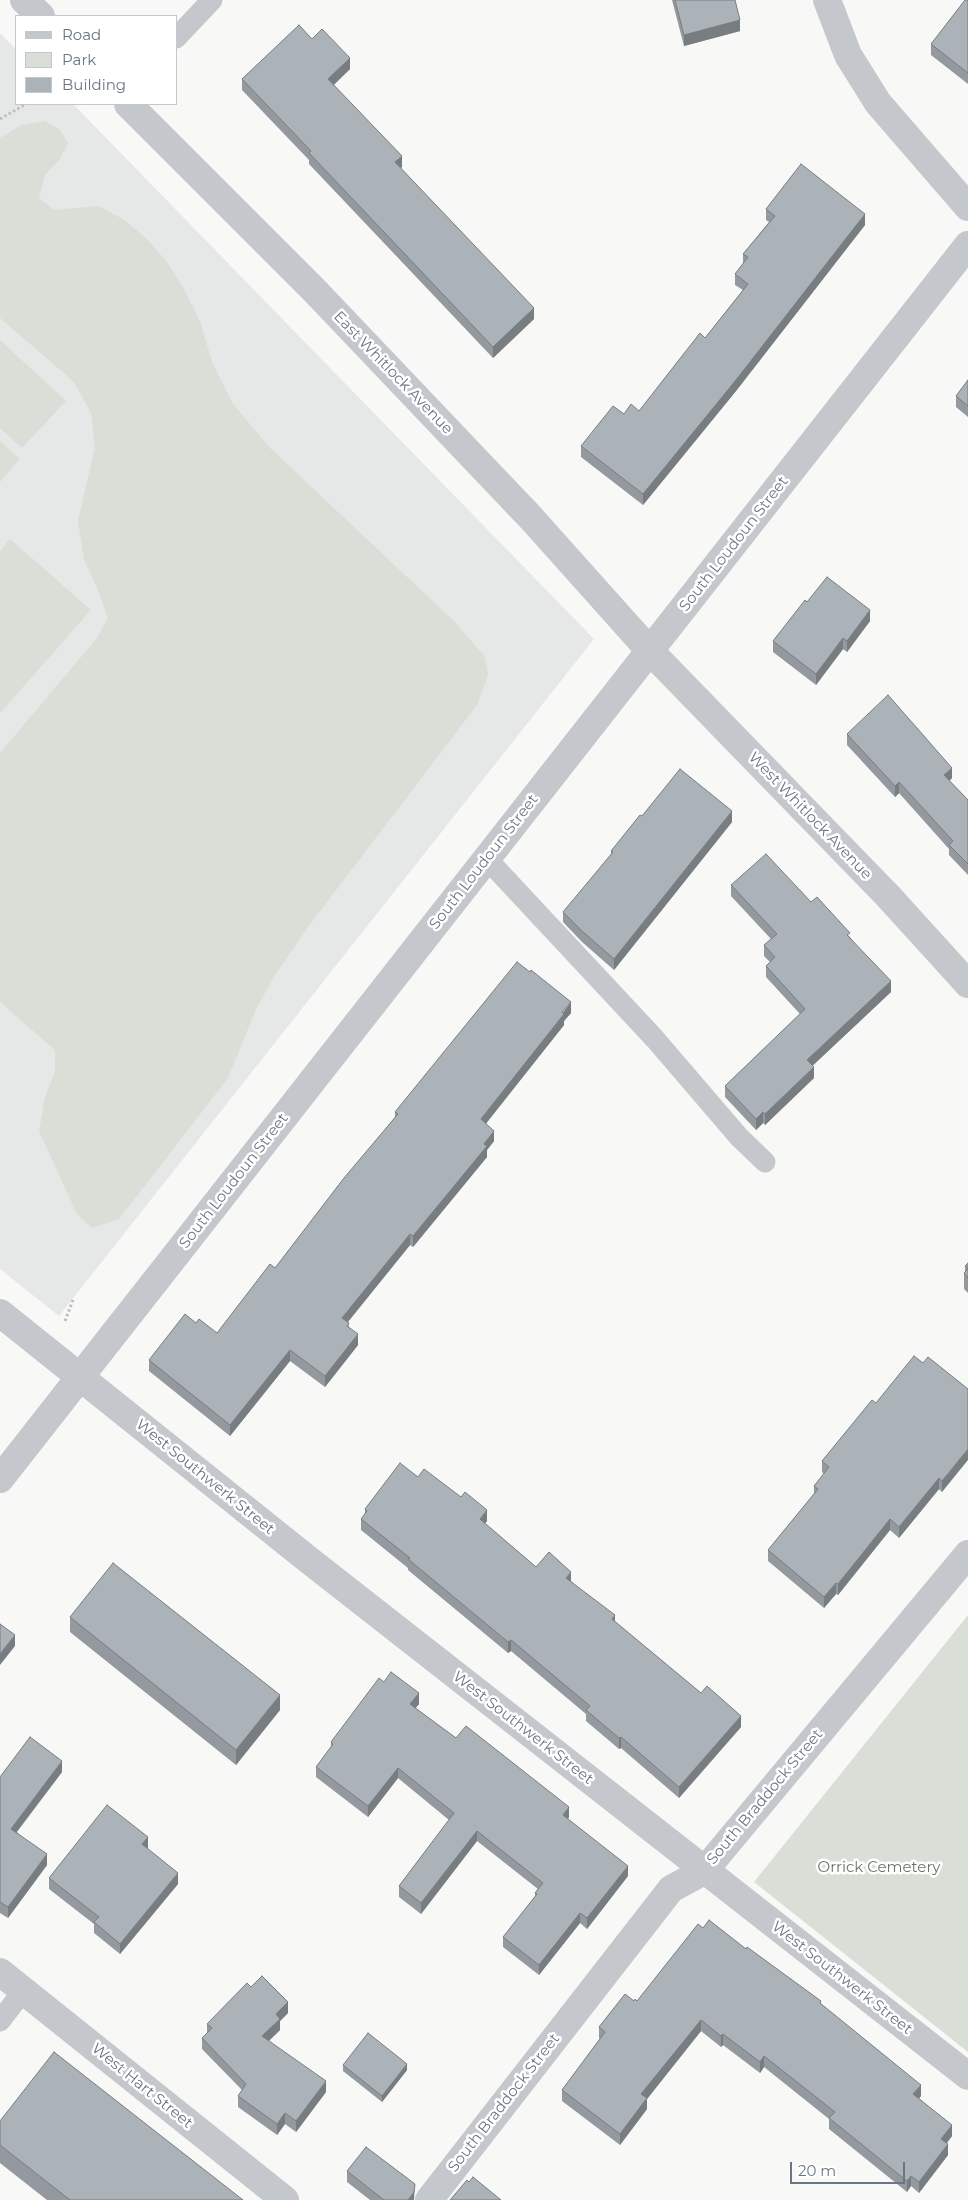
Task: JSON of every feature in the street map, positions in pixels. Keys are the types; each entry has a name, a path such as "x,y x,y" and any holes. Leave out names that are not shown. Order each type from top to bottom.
{"street":[{"path":"24,0 40,15"},
{"path":"827,0 848,55 878,102 968,208"},
{"name":"East Whitlock Avenue","path":"129,105 328,305 532,519 650,651"},
{"name":"South Loudoun Street","path":"0,1479 968,245"},
{"name":"West Whitlock Avenue","path":"650,651 888,896 968,984"},
{"name":"West Southwerk Street","path":"0,1313 704,1871 968,2076"},
{"name":"South Braddock Street","path":"430,2200 671,1888 704,1871 968,1554"},
{"name":"West Hart Street","path":"0,1972 285,2200"}],"lane":[{"path":"178,36 212,0"},
{"path":"487,859 655,1039 739,1137 765,1162"},
{"path":"0,2021 23,1991"}],"path":[{"path":"0,119 24,105"},
{"path":"65,1322 73,1300"}],"shaded area":[{"path":"0,33 15,48 15,105 74,105 594,639 59,1316 0,1269"}],"green space":[{"path":"45,121 59,129 68,143 60,159 45,175 39,198 54,210 98,206 123,219 146,238 167,262 185,291 200,321 212,362 233,404 270,448 457,624 485,657 488,675 477,705 311,923 275,975 256,1009 228,1078 119,1219 92,1228 77,1214 39,1131 45,1097 55,1072 55,1050 0,1002 0,753 97,638 108,618 84,560 78,521 95,447 91,413 74,382 0,318 0,138 21,125"},
{"path":"0,340 66,401 22,448 0,428"},
{"path":"0,441 20,459 0,482"},
{"path":"10,539 91,610 0,713 0,551"},
{"name":"Orrick Cemetery","path":"968,1615 968,2052 754,1882"}],"building":[{"path":"675,0 735,0 740,20 684,35"},
{"path":"965,0 968,0 968,73 931,44"},
{"path":"299,25 312,39 322,29 350,58 328,79 402,156 395,162 534,308 493,347 309,153 311,151 242,79"},
{"path":"801,164 865,214 736,380 643,494 581,446 613,406 624,414 631,404 639,411 700,333 705,338 748,284 735,274 748,257 743,254 775,216 766,209"},
{"path":"968,380 968,406 956,396"},
{"path":"827,577 870,610 847,641 843,638 816,674 773,641 805,600 807,602"},
{"path":"888,695 952,768 944,775 968,800 968,864 949,845 953,841 899,782 895,786 847,734"},
{"path":"680,769 732,811 614,959 563,912 613,852 611,851 640,815 642,816"},
{"path":"766,854 811,902 817,897 850,933 847,935 891,981 807,1060 814,1067 765,1114 763,1112 756,1119 725,1086 805,1009 766,966 775,957 764,945 777,934 731,885"},
{"path":"517,962 530,972 531,970 571,1002 562,1012 564,1014 481,1119 494,1131 484,1144 487,1146 413,1236 410,1234 342,1318 349,1323 347,1326 358,1334 325,1376 290,1350 230,1425 149,1360 185,1314 196,1323 199,1319 217,1333 270,1264 275,1268 344,1178 398,1114 395,1112"},
{"path":"968,1269 968,1278 964,1273"},
{"path":"914,1356 923,1363 928,1357 968,1389 968,1449 942,1481 939,1478 899,1527 890,1519 838,1584 836,1583 824,1597 768,1550 818,1489 814,1486 829,1467 822,1461 872,1400 876,1403"},
{"path":"400,1463 418,1477 424,1469 461,1497 465,1492 487,1510 480,1519 536,1567 549,1552 571,1572 566,1578 615,1615 612,1619 701,1693 707,1686 741,1716 679,1787 621,1737 619,1738 586,1710 590,1706 511,1640 508,1642 408,1559 410,1558 361,1519 367,1511 365,1509"},
{"path":"113,1563 280,1695 236,1750 70,1617"},
{"path":"0,1624 15,1635 0,1654"},
{"path":"391,1672 419,1693 410,1704 456,1738 466,1726 569,1807 563,1815 628,1866 587,1918 580,1913 539,1965 503,1937 537,1894 535,1893 543,1883 477,1831 421,1903 399,1886 454,1813 398,1768 368,1806 316,1767 333,1744 331,1742 379,1678 384,1682"},
{"path":"30,1737 62,1761 11,1829 47,1854 8,1907 0,1902 0,1777"},
{"path":"107,1805 148,1837 142,1844 178,1873 120,1944 94,1922 99,1917 49,1878"},
{"path":"709,1920 746,1949 747,1947 821,2001 820,2003 921,2085 913,2094 952,2125 941,2139 948,2144 919,2182 911,2176 907,2181 829,2118 835,2112 764,2056 760,2062 701,2020 641,2094 647,2098 620,2134 562,2090 605,2032 599,2027 625,1994 634,2001 635,1999 637,2001 698,1924 703,1928"},
{"path":"262,1976 288,2002 276,2014 280,2019 262,2036 326,2081 296,2121 285,2113 277,2124 238,2096 246,2084 202,2038 212,2028 207,2024 247,1983 251,1987"},
{"path":"368,2033 407,2064 382,2096 343,2065"},
{"path":"54,2052 243,2200 70,2200 0,2145 0,2121"},
{"path":"366,2147 415,2184 414,2192 408,2200 384,2200 347,2171"},
{"path":"473,2177 501,2200 450,2200 467,2180 469,2182"}]}
